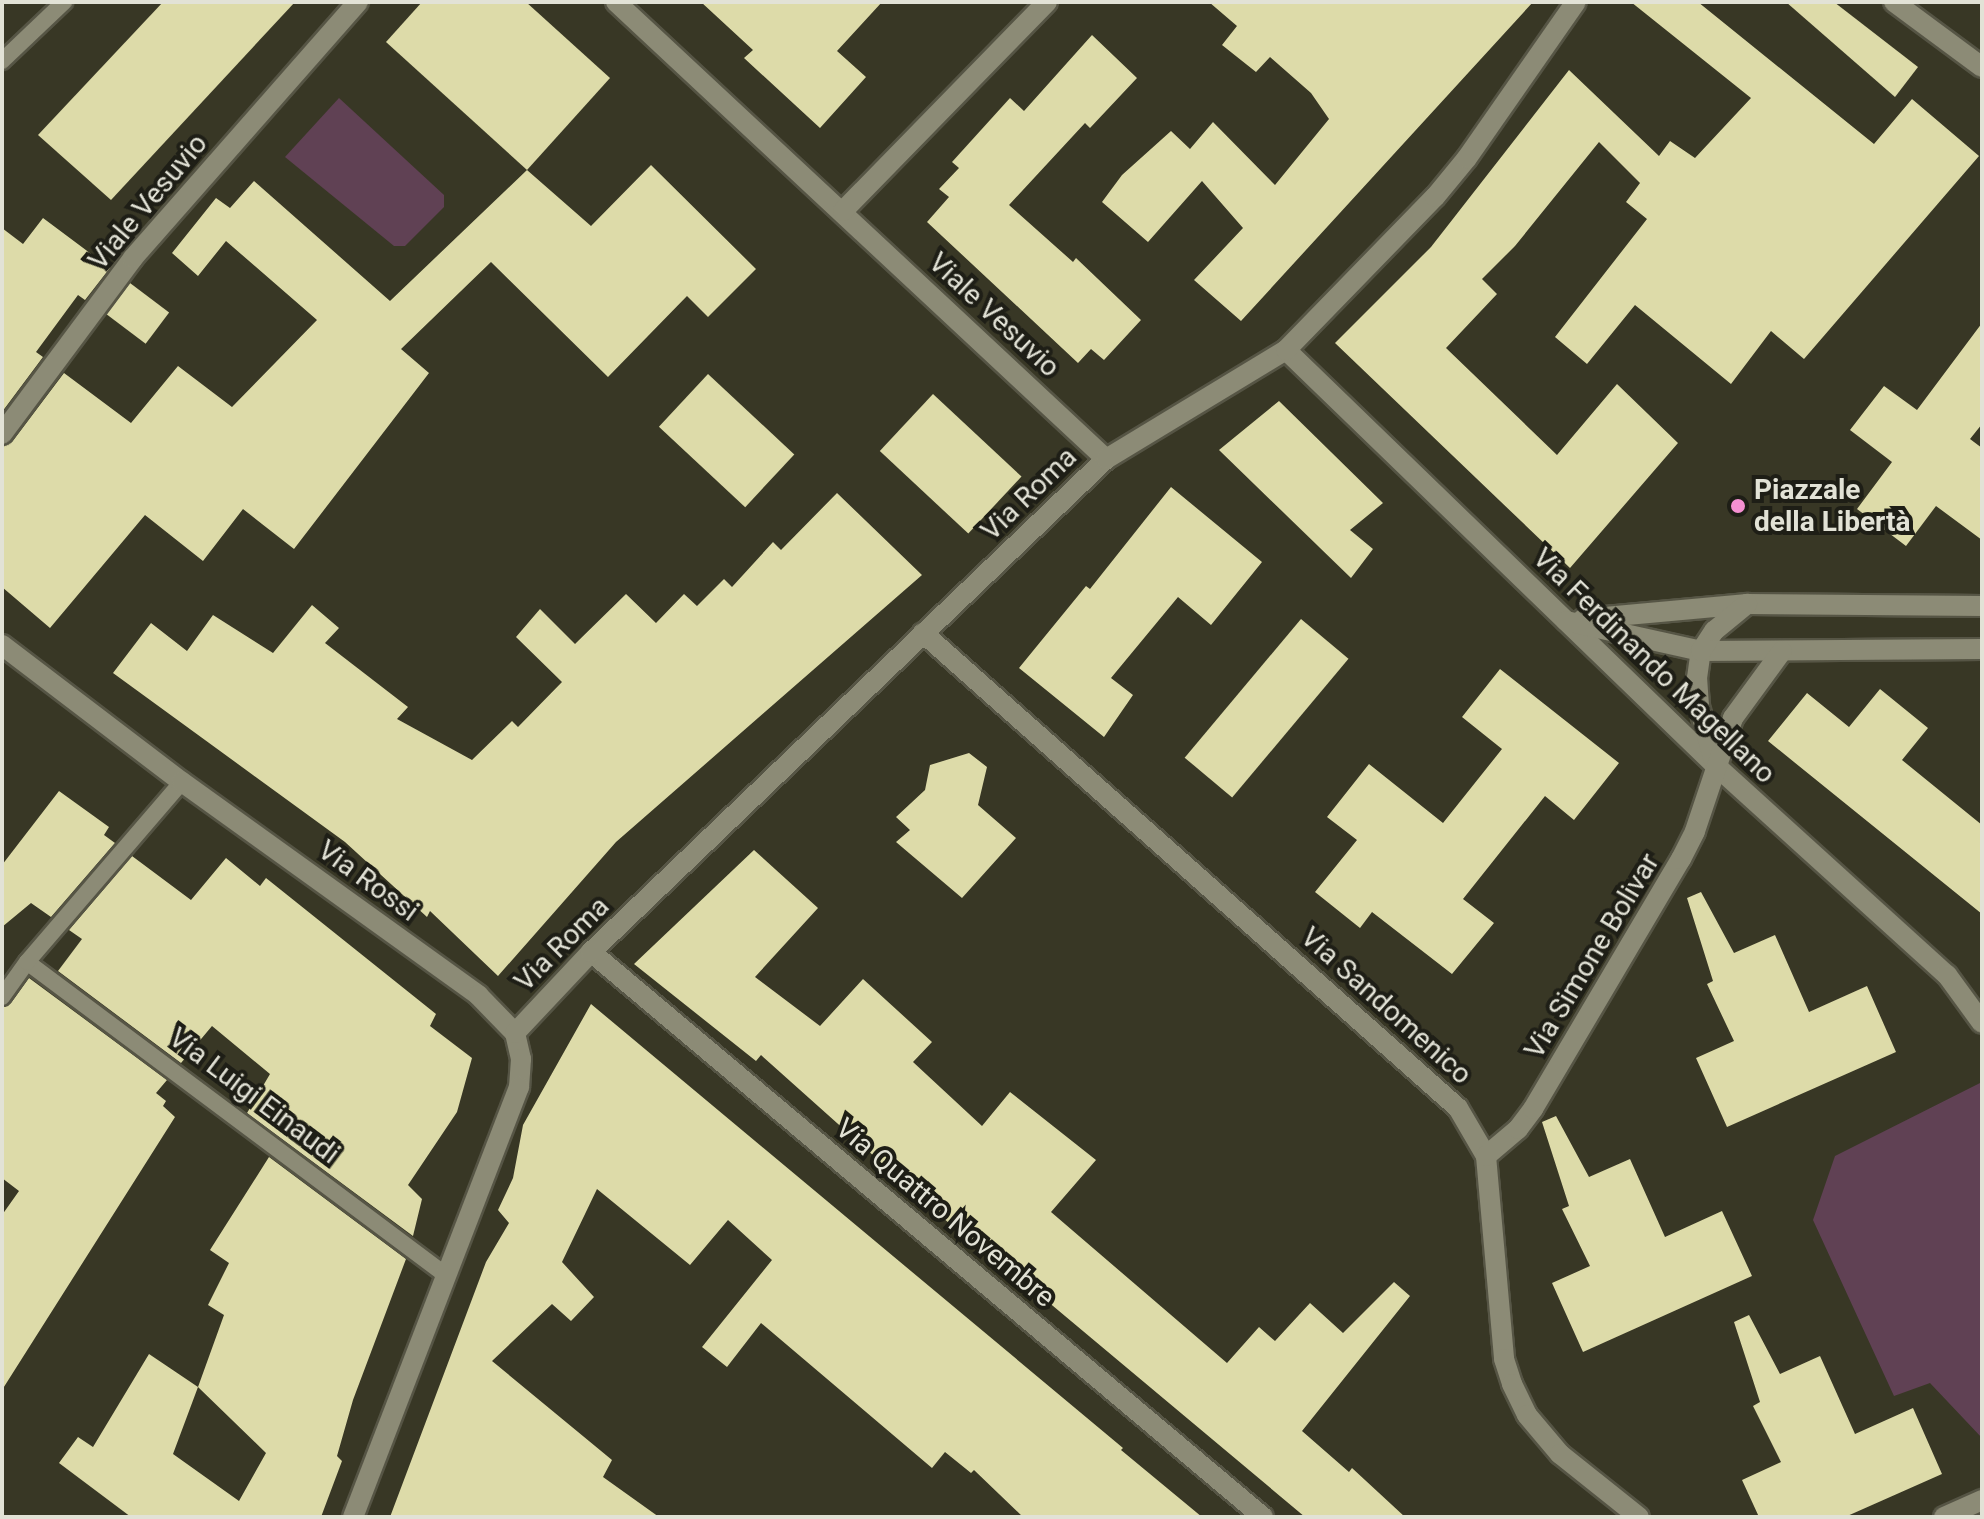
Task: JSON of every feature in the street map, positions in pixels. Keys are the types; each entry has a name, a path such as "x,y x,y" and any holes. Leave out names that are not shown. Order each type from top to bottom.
{"street":[{"name":"Viale Vesuvio","path":"616,2 1106,459"},
{"path":"843,211 1047,2"},
{"name":"Via Roma","path":"515,1033 591,952 1106,459 1286,350 1451,178 1576,2"},
{"path":"1895,3 1982,67"},
{"name":"Viale Vesuvio","path":"2,434 133,258 346,6"},
{"name":"Via Ferdinando Magellano","path":"1286,350 1715,765 1947,975 1982,1023"},
{"path":"1715,765 1699,706 1697,678 1701,651 1714,631 1747,604"},
{"path":"1566,621 1747,604 1982,606"},
{"path":"1566,621 1701,651 1982,649"},
{"name":"Via Sandomenico","path":"923,633 1458,1108 1486,1156 1504,1359 1512,1384 1527,1415 1560,1454 1639,1517"},
{"name":"Via Rossi","path":"2,645 182,782 478,995 515,1033"},
{"name":"Via Simone Bolivar","path":"1486,1156 1518,1129 1533,1109 1681,859 1695,831 1733,718 1782,651"},
{"name":"Via Quattro Novembre","path":"591,952 1263,1517"},
{"path":"353,1517 519,1087 521,1059 515,1033"},
{"path":"1944,1517 1982,1500"}],"lane":[{"path":"2,61 64,2"},
{"path":"2,997 27,962 182,782"},
{"name":"Via Luigi Einaudi","path":"27,962 447,1276"}],"shaded area":[{"path":"339,98 444,195 444,207 405,246 394,246 285,157"},
{"path":"1982,1082 1982,1438 1930,1383 1894,1396 1813,1220 1835,1156"}],"building":[{"path":"163,2 295,2 111,200 38,135"},
{"path":"422,2 526,2 610,78 527,170 386,42"},
{"path":"701,2 882,2 837,51 866,77 820,128 744,58 753,50"},
{"path":"1209,2 1533,2 1241,321 1194,280 1243,228 1202,181 1148,242 1102,202 1122,175 1171,131 1190,149 1213,122 1275,185 1329,119 1311,93 1270,57 1256,72 1222,45 1237,26"},
{"path":"1631,2 1698,2 1874,144 1912,99 1979,156 1804,359 1771,331 1731,384 1635,305 1587,364 1555,337 1647,219 1626,202 1640,183 1599,142 1515,246 1482,279 1497,294 1446,348 1557,455 1617,384 1678,443 1570,568 1335,343 1431,247 1569,70 1659,156 1670,141 1695,158 1751,98"},
{"path":"1786,2 1834,2 1918,67 1895,97"},
{"path":"1092,35 1137,78 1090,128 1085,123 1009,205 1073,262 1076,258 1141,320 1104,360 1091,349 1078,363 927,222 949,197 939,189 959,168 952,162 1010,98 1024,111"},
{"path":"651,165 756,269 708,317 687,296 608,377 491,262 401,349 429,373 294,549 243,509 203,561 145,515 50,628 2,587 2,447 12,442 64,373 131,423 178,366 232,407 317,320 226,241 198,276 172,253 216,198 230,208 254,181 390,301 527,170 591,226"},
{"path":"43,218 110,268 85,300 78,295 36,352 43,357 2,412 2,228 23,244"},
{"path":"130,283 169,312 146,344 107,314"},
{"path":"1982,323 1982,424 1970,439 1982,448 1982,540 1936,506 1906,546 1857,509 1892,462 1850,430 1884,386 1917,410"},
{"path":"708,374 794,454 745,507 659,427"},
{"path":"933,394 1021,477 968,534 880,451"},
{"path":"1279,401 1383,503 1350,530 1373,549 1351,578 1219,450"},
{"path":"1171,487 1262,562 1211,625 1178,597 1111,678 1133,695 1104,737 1019,668 1086,586 1090,589"},
{"path":"837,493 922,575 616,842 498,976 430,911 427,917 345,842 113,673 151,623 187,651 213,615 273,653 312,605 339,628 325,643 408,707 397,719 472,760 512,721 518,727 562,682 516,637 540,609 575,644 626,594 656,623 684,594 697,606 724,579 732,587 773,542 781,550"},
{"path":"1301,619 1348,659 1232,798 1185,758"},
{"path":"1500,669 1619,763 1574,820 1545,796 1463,899 1494,923 1452,974 1372,912 1360,928 1315,892 1357,840 1327,817 1369,764 1443,823 1502,749 1462,717"},
{"path":"1880,689 1928,728 1902,760 1982,825 1982,914 1768,741 1807,693 1849,727"},
{"path":"969,753 987,767 978,805 1016,838 962,898 896,842 910,830 896,817 925,790 930,765"},
{"path":"59,791 109,827 104,835 115,843 51,917 31,903 2,927 2,865"},
{"path":"754,850 818,908 755,977 820,1026 863,979 932,1042 913,1062 982,1126 1010,1092 1096,1160 1051,1212 1227,1363 1259,1327 1275,1341 1310,1303 1343,1333 1394,1282 1410,1296 1302,1431 1349,1472 1352,1468 1405,1517 1305,1517 991,1254 988,1258 761,1055 756,1061 634,964"},
{"path":"132,856 191,900 226,858 260,886 266,878 436,1014 430,1026 472,1058 457,1112 408,1185 422,1199 413,1236 247,1113 270,1074 212,1026 181,1063 58,971 82,939 69,930"},
{"path":"1701,892 1734,953 1775,935 1809,1012 1867,986 1896,1052 1727,1127 1696,1058 1734,1041 1707,984 1713,981 1687,898"},
{"path":"29,978 167,1080 156,1093 166,1101 163,1106 175,1117 2,1390 2,1215 19,1191 2,1178 2,1008 11,1003"},
{"path":"591,1004 1202,1517 1023,1517 974,1470 971,1473 945,1452 932,1468 761,1323 727,1367 702,1347 772,1260 728,1220 690,1265 597,1189 562,1262 594,1297 571,1321 552,1304 492,1361 612,1460 603,1477 659,1517 390,1517 486,1262 509,1223 498,1210 513,1178 523,1125"},
{"path":"1556,1116 1589,1177 1630,1159 1665,1237 1722,1211 1752,1276 1583,1352 1552,1283 1590,1266 1562,1209 1569,1206 1542,1122"},
{"path":"269,1157 406,1259 353,1400 337,1456 342,1461 321,1517 131,1517 59,1463 78,1437 93,1447 149,1354 198,1387 224,1315 208,1305 229,1263 210,1250","holes":["198,1387 266,1453 239,1501 173,1454"]},
{"path":"1749,1315 1780,1374 1820,1356 1855,1434 1913,1408 1942,1474 1845,1517 1759,1517 1742,1480 1781,1462 1753,1406 1760,1402 1734,1322"}],"place":[{"name":"Piazzale della Libertà","path":"1738,506"}]}
